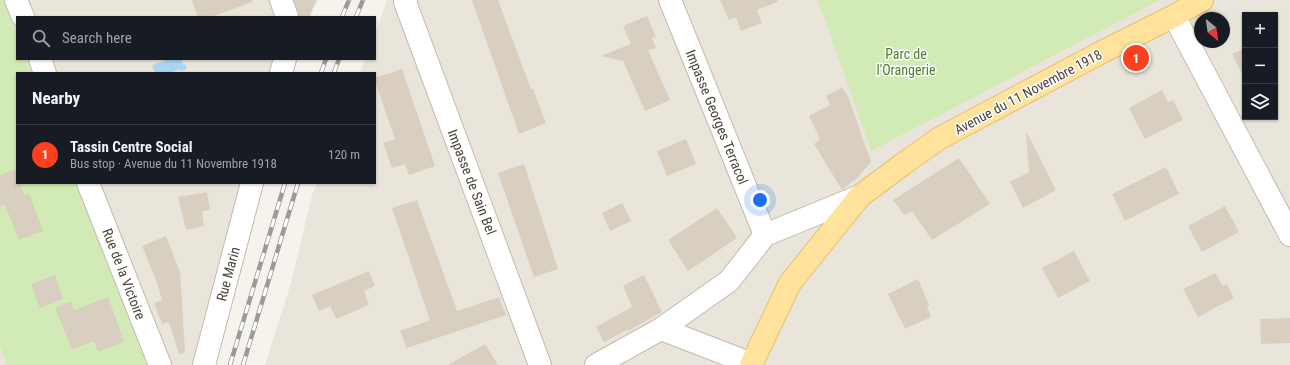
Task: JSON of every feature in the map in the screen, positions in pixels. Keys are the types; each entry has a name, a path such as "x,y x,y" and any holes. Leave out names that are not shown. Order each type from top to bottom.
{"main road":[{"name":"Avenue du 11 Novembre 1918","path":"752,365 790,283 860,196 940,138 1202,0"}],"street":[{"path":"16,0 23,16"},
{"path":"281,0 287,16"},
{"name":"Impasse de Sain Bel","path":"406,0 405,2 540,365"},
{"name":"Impasse Georges Terracol","path":"670,0 765,235"},
{"path":"1174,16 1290,235"},
{"path":"40,60 45,72"},
{"path":"281,72 285,60"},
{"name":"Rue de la Victoire","path":"88,184 160,365"},
{"name":"Rue Marin","path":"204,365 252,184"},
{"name":"Avenue du 11 Novembre 1918","path":"596,365 661,329 729,281 765,235 860,196"},
{"name":"Avenue du 11 Novembre 1918","path":"661,329 752,365"}],"shaded area":[{"path":"0,0 318,0 310,16 16,16 16,60 296,60 292,72 16,72 16,184 261,184 214,365 0,365"},
{"path":"387,0 1290,0 1290,365 265,365 291,283 312,195 317,184 376,184 376,72 360,72 365,60 376,60 376,30"}],"green space":[{"path":"0,0 4,0 16,31 16,60 26,60 31,72 16,72 16,184 76,184 149,365 7,365 0,347"},
{"name":"Parc de l'Orangerie","path":"818,0 1160,0 871,151"}],"water":[{"path":"167,60 181,60 183,65 185,64 187,69 180,71 180,69 172,72 155,72 152,65"}],"building":[{"path":"192,0 252,0 252,2 214,16 198,16"},
{"path":"294,0 316,0 309,16 299,16"},
{"path":"472,0 498,0 531,89 533,89 546,123 519,134"},
{"path":"720,0 777,0 778,2 757,10 762,23 741,31 736,17 729,20"},
{"path":"647,16 656,37 652,38 656,48 648,50 670,100 645,111 623,61 601,56 631,44 623,26"},
{"path":"1242,49 1242,73 1232,54"},
{"path":"402,69 435,166 409,175 405,164 392,168 383,143 395,139 376,84 376,78"},
{"path":"842,88 848,96 871,162 858,177 842,190 814,144 820,139 809,116 830,105 826,96"},
{"path":"1162,90 1168,102 1173,100 1183,120 1145,139 1129,108"},
{"path":"1026,133 1056,190 1023,208 1010,182 1029,172"},
{"path":"686,139 696,164 667,176 657,151"},
{"path":"959,158 990,204 932,240 912,211 904,215 893,200"},
{"path":"524,164 558,269 534,277 498,173"},
{"path":"1166,167 1179,194 1125,221 1112,194"},
{"path":"15,170 16,184 20,184 24,195 29,193 43,231 19,240 5,205 0,207 0,175"},
{"path":"207,192 210,210 202,211 204,226 186,230 178,197"},
{"path":"417,200 457,311 499,297 506,315 407,348 400,331 430,320 392,208"},
{"path":"622,203 631,221 610,231 602,213"},
{"path":"1225,206 1239,232 1202,252 1188,226"},
{"path":"717,208 737,238 688,271 668,240"},
{"path":"166,236 180,272 185,353 179,354 169,322 162,324 154,303 162,300 156,280 142,246"},
{"path":"1074,251 1090,281 1058,298 1042,268"},
{"path":"369,271 375,286 364,291 369,305 336,319 330,306 319,311 312,295"},
{"path":"1215,273 1223,286 1227,284 1234,298 1198,317 1183,289"},
{"path":"55,275 63,299 40,308 31,284"},
{"path":"644,275 662,312 628,331 627,330 604,342 596,327 632,307 623,286"},
{"path":"918,279 929,305 927,306 931,317 905,329 888,294"},
{"path":"108,297 124,342 98,352 94,341 72,349 55,308 71,301 74,310"},
{"path":"1290,318 1290,343 1261,344 1260,319"},
{"path":"485,344 498,365 448,365"}],"railway":[{"path":"342,16 349,0"},
{"path":"356,16 363,0"},
{"path":"321,72 326,60"},
{"path":"334,72 339,60"},
{"path":"230,365 285,184"},
{"path":"243,365 298,184"}],"place":[{"name":"Tassin Centre Social","path":"1136,58"}]}
